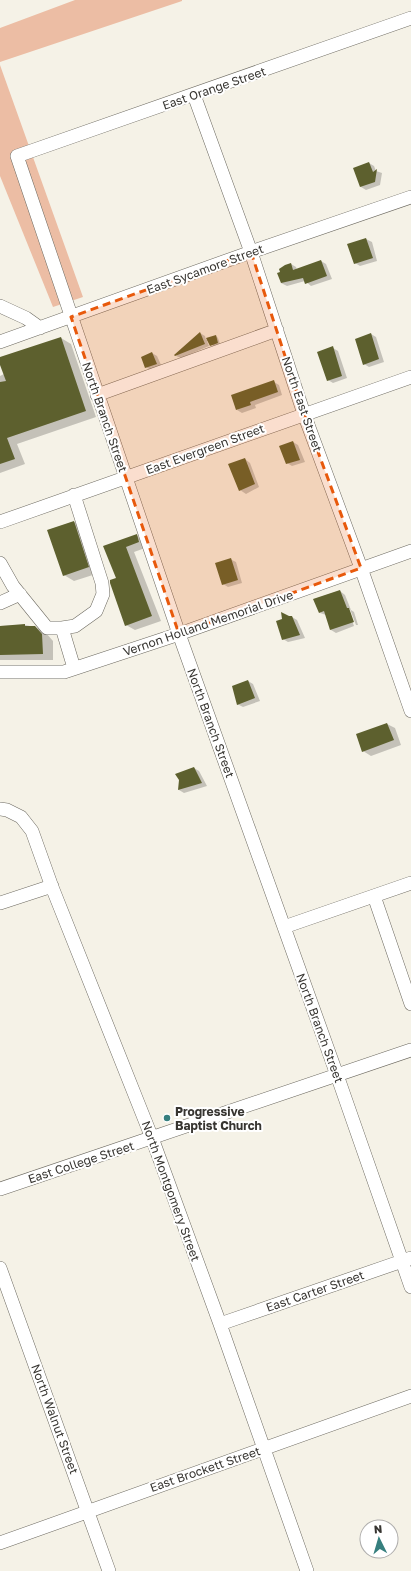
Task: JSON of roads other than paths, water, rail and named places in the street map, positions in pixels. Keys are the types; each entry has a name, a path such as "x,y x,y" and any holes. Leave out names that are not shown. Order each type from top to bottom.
{"street":[{"name":"East Orange Street","path":"17,156 411,18"},
{"name":"North East Street","path":"194,95 251,252 304,414 361,568 411,711"},
{"name":"North Branch Street","path":"17,156 179,634 337,1075 406,1260 411,1287"},
{"name":"East Sycamore Street","path":"0,342 251,252 411,197"},
{"path":"0,306 26,318 40,328"},
{"path":"97,395 277,330"},
{"name":"East Evergreen Street","path":"0,522 411,377"},
{"path":"0,563 13,586 47,628 75,626 96,611 102,594 102,583 74,496"},
{"name":"Vernon Holland Memorial Drive","path":"0,672 64,672 179,634 411,551"},
{"path":"0,603 20,594"},
{"path":"62,628 74,668"},
{"name":"North Montgomery Street","path":"0,810 7,810 21,817 32,831 52,886 152,1138 220,1324 307,1571"},
{"path":"284,927 411,883"},
{"path":"0,903 52,886"},
{"path":"374,896 411,1004"},
{"name":"East College Street","path":"0,1189 411,1050"},
{"name":"East Carter Street","path":"220,1324 406,1260"},
{"name":"North Walnut Street","path":"0,1268 109,1571"},
{"name":"East Brockett Street","path":"0,1543 88,1510 411,1396"}],"place":[{"name":"Progressive Baptist Church","path":"167,1118"}]}
